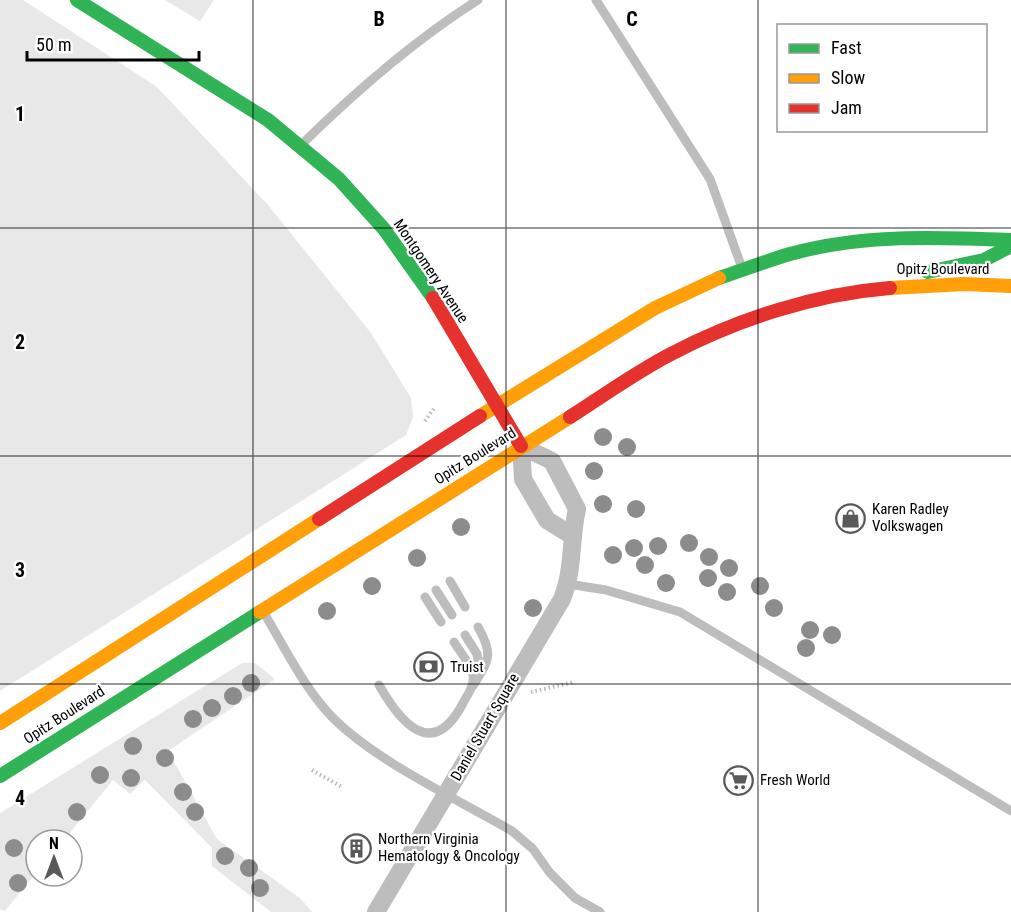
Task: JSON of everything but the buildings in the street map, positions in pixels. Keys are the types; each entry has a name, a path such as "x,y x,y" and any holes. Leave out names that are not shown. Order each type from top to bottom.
{"main road":[{"name":"Montgomery Avenue","path":"77,0 268,120 301,145 339,179 384,229 423,282 521,446"},
{"name":"Opitz Boulevard","path":"0,723 497,405 656,308 742,268 791,254 842,244 931,237 1011,240"},
{"path":"843,292 984,260 1011,246"},
{"name":"Opitz Boulevard","path":"0,776 261,609 670,354 712,334 787,306 843,292 900,284 957,283 1011,286"}],"street":[{"path":"521,446 523,479 547,520 571,535"},
{"name":"Daniel Stuart Square","path":"375,912 562,599 568,584 572,565 571,535 577,509 552,461 521,446"}],"lane":[{"path":"301,145 353,94 409,48 478,0"},
{"path":"596,0 710,179 742,268"},
{"path":"450,581 465,607"},
{"path":"568,584 617,593 680,612 1011,811"},
{"path":"436,590 452,615"},
{"path":"425,597 441,622"},
{"path":"261,609 312,693 334,719 365,745 512,831 533,849 550,873 575,898 600,912"},
{"path":"379,685 400,718 418,731 427,732 448,725 488,661 487,643 478,627"},
{"path":"465,635 480,663 480,672 472,688"},
{"path":"454,642 470,668 473,677 472,688"}],"path":[{"path":"531,692 573,682"},
{"path":"312,770 342,787"}],"shaded area":[{"path":"0,0 23,0 157,87 268,205 371,333 411,398 413,417 406,435 0,691"},
{"path":"165,0 214,0 200,21"},
{"path":"242,663 255,663 275,679 168,751 217,839 300,898 312,912 271,912 212,866 212,848 145,780 130,794 113,780 74,828 24,828 24,888 5,911 0,909 0,813"}],"traffic: fast":[{"path":"77,0 268,120 339,179 384,229 433,298"},
{"path":"719,278 790,254 844,243 900,238 1011,240"},
{"path":"928,272 984,260 1011,246"},
{"path":"0,776 260,612"}],"traffic: slow":[{"path":"480,416 655,308 719,278"},
{"path":"890,288 964,284 1011,286"},
{"path":"260,612 570,417"},
{"path":"0,723 319,519"}],"traffic: jam":[{"path":"570,417 658,361 697,341 750,319 805,302 890,288"},
{"path":"433,298 521,446"},
{"path":"319,519 480,416"}],"place":[{"name":"Karen Radley Volkswagen","path":"851,518"},
{"name":"Truist","path":"429,667"},
{"name":"Fresh World","path":"739,780"},
{"name":"Northern Virginia Hematology & Oncology","path":"357,848"}]}
